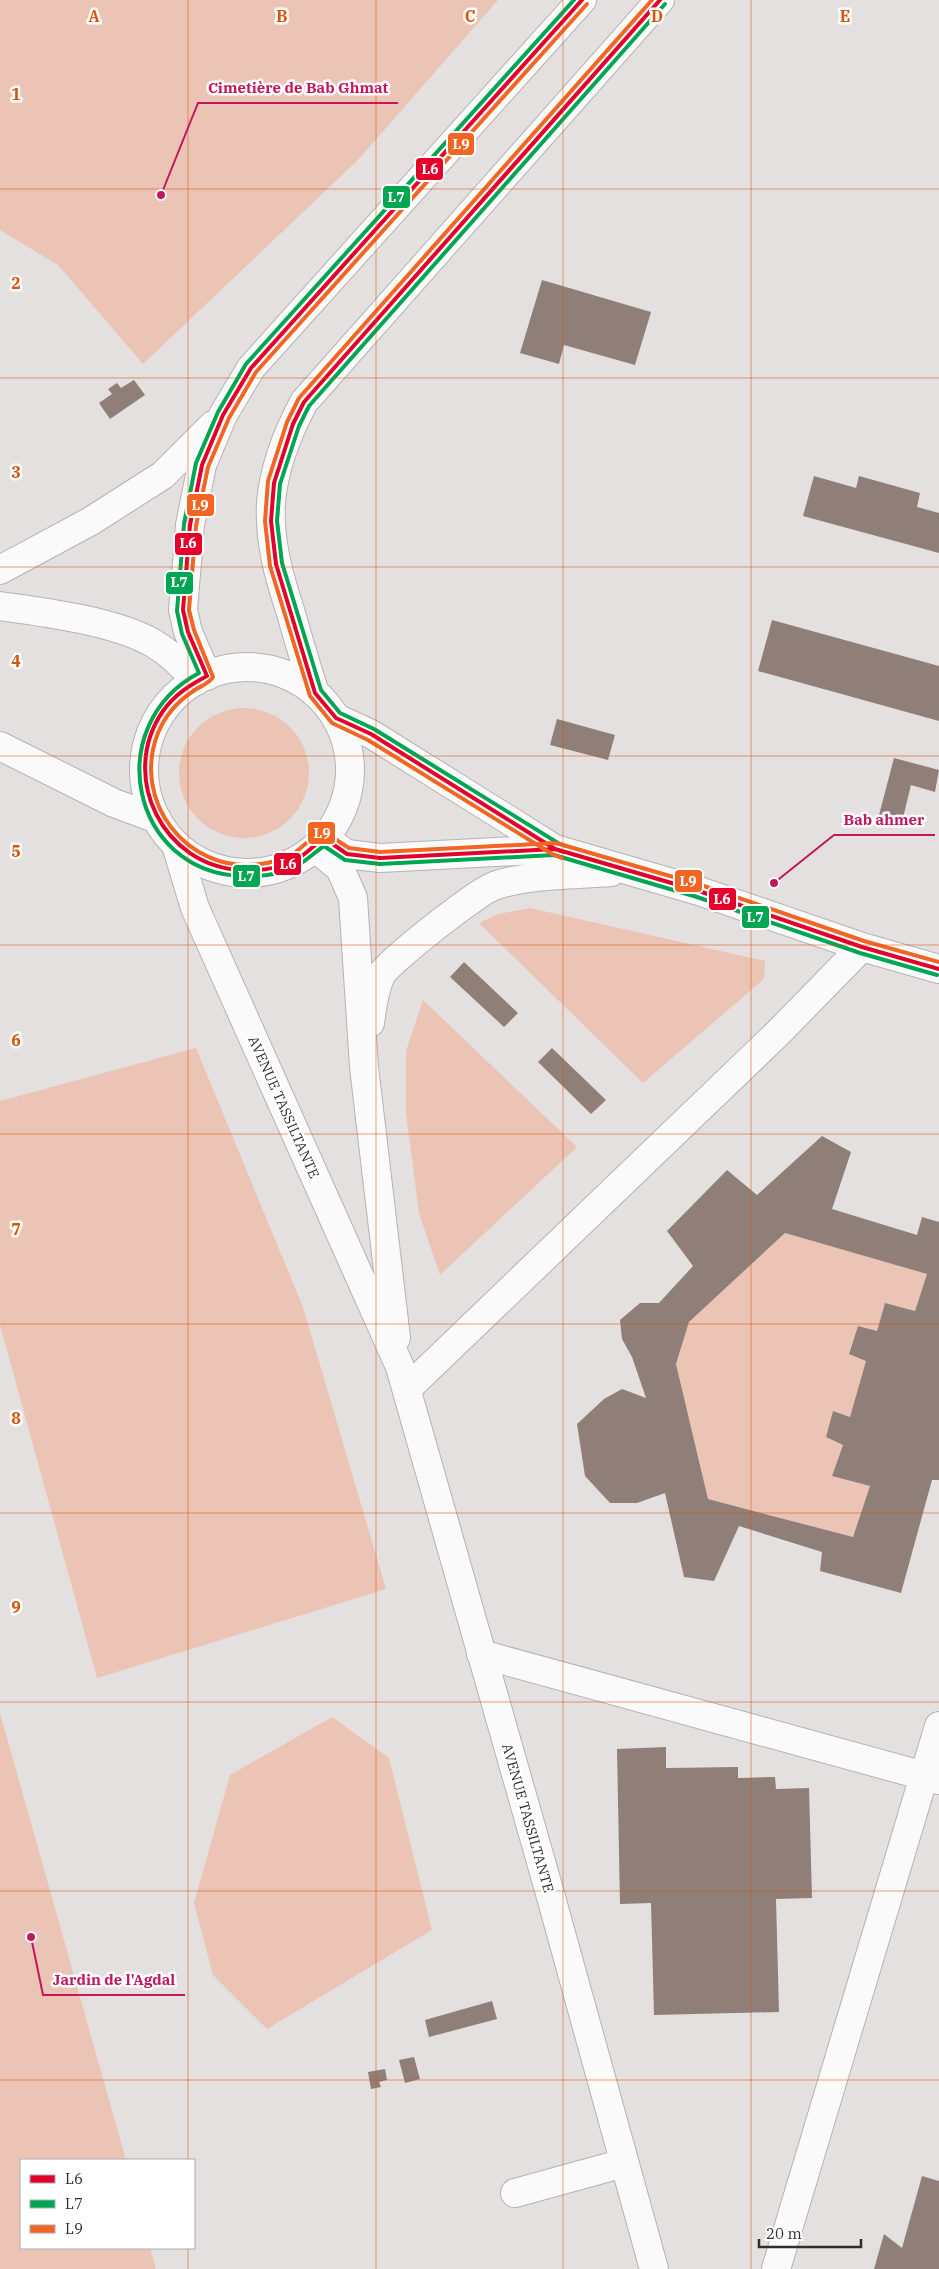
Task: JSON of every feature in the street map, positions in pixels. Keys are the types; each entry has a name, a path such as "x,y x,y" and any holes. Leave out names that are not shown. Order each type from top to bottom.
{"street":[{"path":"202,679 183,610 195,497 202,465 223,415 251,368 582,0"},
{"path":"315,693 281,584 272,541 271,502 274,483 292,424 304,402 660,0"},
{"path":"0,570 91,521 163,475 223,415"},
{"path":"0,606 68,616 128,633 152,642 202,679"},
{"path":"232,668 258,668 294,679 315,693 336,718 349,750 349,786 343,808 320,843 290,864 260,872 230,871 208,865 176,845 157,819 149,800 144,779 148,742 166,705 176,695 202,679 232,668"},
{"path":"336,718 371,734 555,849 699,891 862,946 939,969"},
{"path":"0,746 72,780 114,803 157,819"},
{"path":"320,843 347,854 380,858 555,849"},
{"name":"AVENUE TASSILTANTE","path":"320,843 340,868 352,898 364,1067 403,1378"},
{"name":"AVENUE TASSILTANTE","path":"176,845 195,908 403,1378 549,1890 654,2269"},
{"path":"364,1067 373,1002 382,975 391,962 423,936 492,886 528,879 627,871"},
{"path":"403,1378 778,1033 862,946"},
{"path":"481,1654 931,1777"},
{"path":"776,2269 931,1777 939,1726"},
{"path":"515,2193 624,2163"}],"shaded area":[{"path":"0,0 498,0 358,160 143,364 58,265 0,230"},
{"path":"244,708 257,709 269,713 290,727 304,748 308,760 308,786 304,798 290,819 269,833 257,837 244,838 231,837 219,833 198,819 184,798 180,786 179,773 180,760 184,748 198,727 219,713 231,709"},
{"path":"530,908 765,961 764,979 643,1083 479,923 498,914"},
{"path":"423,1000 577,1147 440,1275 419,1213 406,1114 406,1051"},
{"path":"196,1048 303,1307 386,1589 97,1678 0,1325 0,1101"},
{"path":"785,1233 927,1274 915,1311 885,1303 877,1331 858,1326 849,1353 866,1361 850,1417 833,1411 826,1437 843,1445 832,1476 870,1486 853,1537 708,1499 676,1364 689,1322"},
{"path":"0,1713 126,2159 20,2159 20,2249 150,2249 156,2269 0,2269"},
{"path":"332,1717 389,1758 432,1930 267,2029 213,1975 194,1903 230,1775"}],"building":[{"path":"542,280 651,312 635,365 564,345 559,364 520,353"},
{"path":"134,380 145,395 110,419 99,403 112,394 108,389 117,383 121,388"},
{"path":"814,476 856,488 859,476 920,493 917,507 939,513 939,553 803,516"},
{"path":"772,620 939,666 939,721 758,671"},
{"path":"557,719 615,735 608,760 550,745"},
{"path":"894,758 939,770 935,792 911,785 902,822 879,815"},
{"path":"464,962 518,1013 504,1027 450,977"},
{"path":"552,1048 606,1100 591,1114 538,1062"},
{"path":"822,1136 851,1152 832,1209 917,1235 922,1217 939,1222 939,1480 932,1480 901,1593 820,1571 822,1552 739,1526 714,1581 684,1577 665,1493 637,1503 610,1503 585,1476 577,1424 604,1399 622,1389 646,1398 632,1357 622,1339 620,1320 640,1303 659,1303 693,1266 667,1231 727,1170 757,1195","holes":["785,1233 927,1274 915,1311 885,1303 877,1331 858,1326 849,1354 866,1361 850,1417 833,1411 826,1437 843,1445 832,1476 870,1486 853,1537 708,1499 676,1364 689,1322"]},
{"path":"666,1747 666,1768 738,1767 738,1778 775,1777 776,1789 809,1788 812,1898 776,1899 779,2012 654,2015 651,1903 620,1904 617,1749"},
{"path":"492,2001 497,2019 429,2037 425,2020"},
{"path":"414,2057 420,2079 405,2083 399,2060"},
{"path":"385,2069 387,2080 379,2082 381,2087 371,2089 368,2072"},
{"path":"922,2176 939,2181 939,2269 874,2269 884,2234 902,2248"}],"transit line":[{"name":"L7","path":"574,0 246,364 218,412 196,463 184,524 177,611 182,634 199,673 168,696 149,726 140,759 142,793 153,824 174,850 204,868 242,876 270,875 284,872 300,864 324,846 345,860 380,864 554,855 697,897 860,953 937,975"},
{"name":"L6","path":"582,0 251,368 223,415 202,465 190,525 183,610 188,632 207,676 172,700 163,711 150,736 145,763 147,789 156,814 170,836 190,853 214,865 242,870 268,869 288,864 302,856 324,838 347,854 380,858 555,849 699,891 862,947 939,969"},
{"name":"L9","path":"562,858 552,854 368,740 332,723 310,696 270,566 265,521 268,481 287,422 299,398 652,0"},
{"name":"L6","path":"564,852 555,849 371,734 336,718 315,693 276,564 271,521 274,483 293,424 304,402 660,0"},
{"name":"L9","path":"587,4 256,372 229,418 208,467 196,526 189,610 194,630 213,677 209,682 194,690 176,705 158,733 152,759 152,784 159,807 172,828 189,845 209,857 234,864 260,864 282,859 293,854 324,832 349,848 380,852 556,843 701,885 864,941 939,962"},
{"name":"L7","path":"566,846 558,843 374,729 340,713 321,690 282,563 277,521 280,484 299,426 309,406 665,4"}],"place":[{"name":"Cimetière de Bab Ghmat","path":"161,195"},
{"name":"Bab ahmer","path":"774,883"},
{"name":"Jardin de l'Agdal","path":"31,1937"}]}
